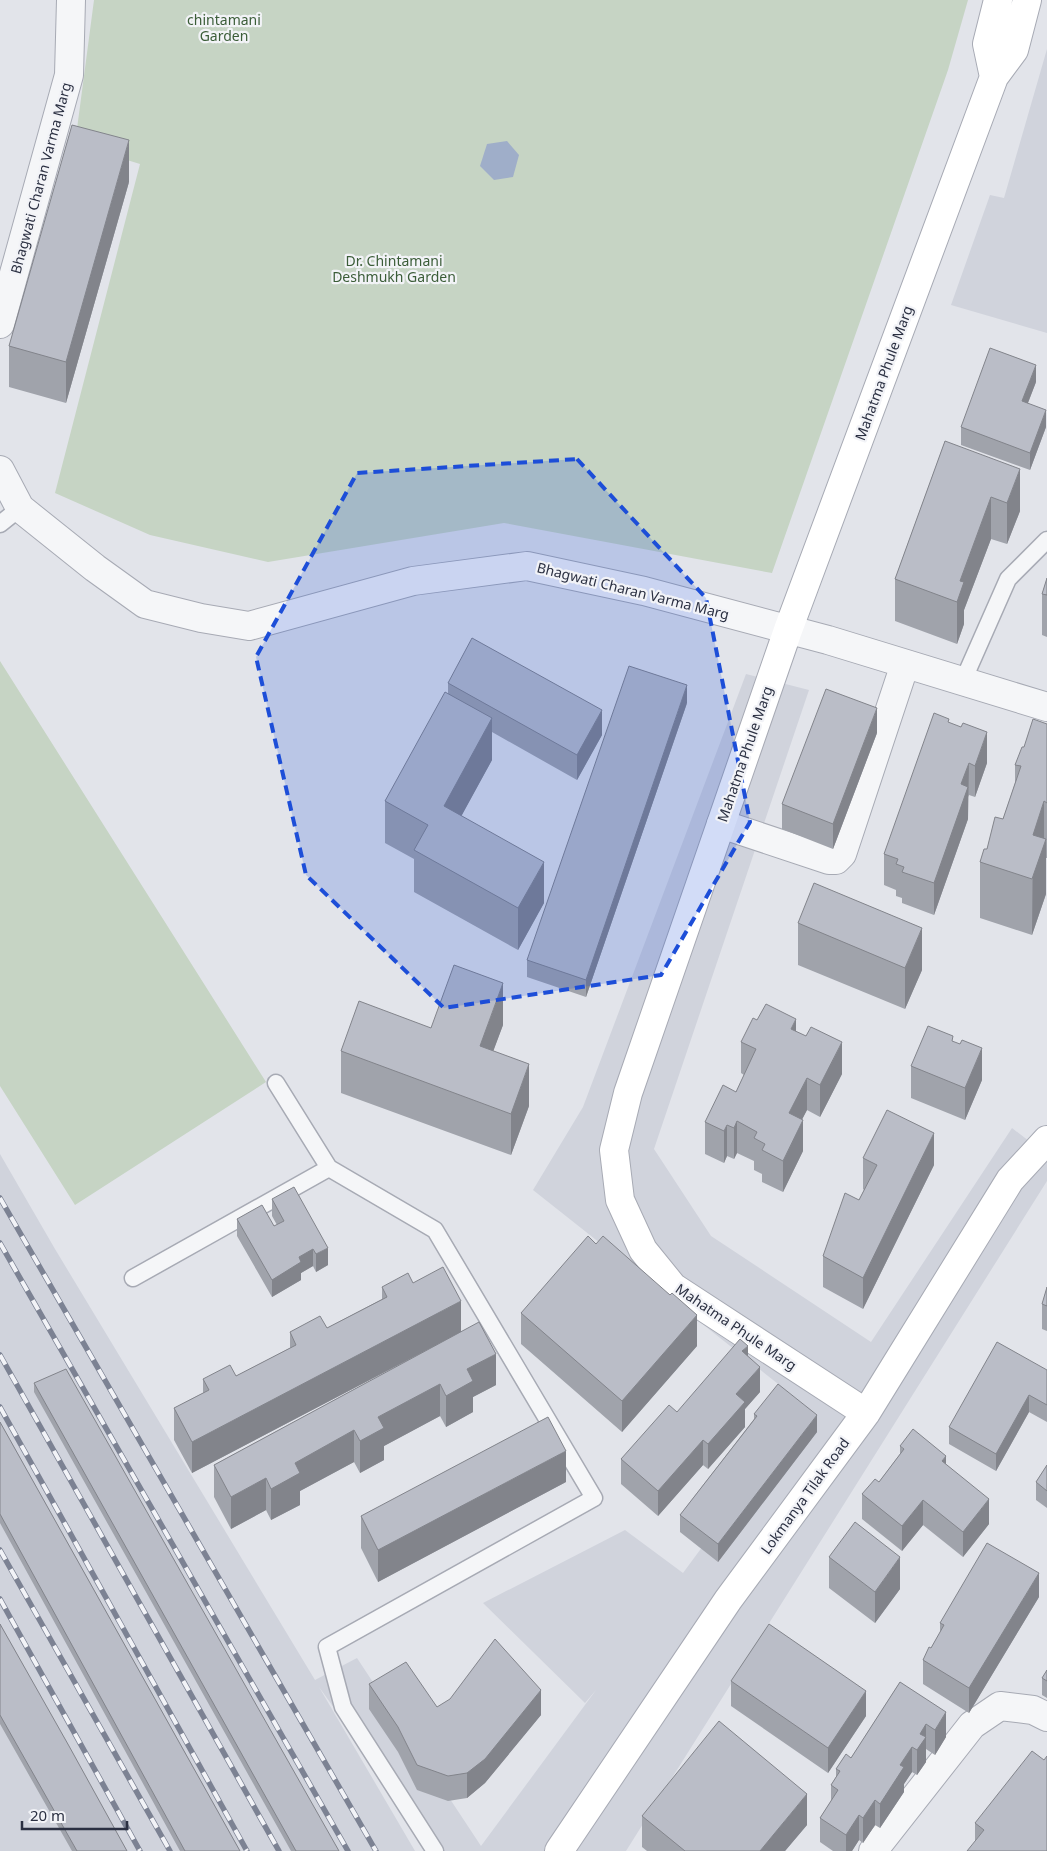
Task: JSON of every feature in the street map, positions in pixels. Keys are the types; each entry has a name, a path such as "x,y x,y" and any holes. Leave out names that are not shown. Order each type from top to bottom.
{"street":[{"name":"Bhagwati Charan Varma Marg","path":"0,324 69,75 71,0"},
{"path":"994,76 987,44 998,1 1026,4"},
{"name":"Mahatma Phule Marg","path":"866,1413 674,1287 643,1250 620,1200 614,1150 628,1093 788,630 994,76 1014,50 1026,4"},
{"name":"Bhagwati Charan Varma Marg","path":"0,470 10,516 95,568 145,604 201,618 249,626 414,580 527,566 644,591 828,640 1047,707"},
{"path":"721,824 829,860 839,858 842,854 905,664"},
{"name":"Lokmanya Tilak Road","path":"559,1851 728,1600 866,1413 1010,1180 1047,1140"},
{"path":"873,1851 972,1725 1000,1706 1033,1710 1047,1717"}],"lane":[{"path":"963,681 1008,579 1047,540"},
{"path":"276,1083 329,1168 435,1230 594,1498 328,1647 343,1707 435,1851"},
{"path":"133,1278 329,1168"}],"highlighted area":[{"path":"577,459 706,598 750,822 661,975 444,1008 306,875 256,657 357,473"}],"shaded area":[{"path":"1047,49 1047,333 951,305 990,195 1004,198"},
{"path":"746,674 809,690 654,1149 711,1236 871,1342 1012,1128 1047,1155 1047,1181 626,1851 437,1851 319,1687 415,1851 0,1851 0,1154 55,1249 315,1680 357,1658 481,1846 596,1690 585,1703 483,1603 625,1530 683,1573 806,1406 533,1190 583,1107"}],"green space":[{"name":"Dr. Chintamani Deshmukh Garden","path":"94,0 968,0 948,70 772,573 504,523 268,562 150,535 55,493 140,164 75,144"},
{"path":"0,661 266,1082 75,1205 0,1086"}],"water":[{"path":"507,141 519,155 513,177 494,180 480,166 487,144"}],"building":[{"path":"72,125 129,140 66,362 9,346"},
{"path":"990,348 1036,365 1022,401 1046,410 1030,453 961,427"},
{"path":"945,441 1020,469 1007,503 991,497 960,581 964,582 957,602 895,579"},
{"path":"1047,578 1047,595 1042,594"},
{"path":"472,638 602,710 577,755 448,683"},
{"path":"629,666 687,685 586,980 527,960"},
{"path":"826,689 877,708 833,824 782,804"},
{"path":"445,692 492,718 444,806 544,862 518,908 414,850 428,825 385,801"},
{"path":"934,713 949,719 948,722 961,727 963,723 987,732 975,766 969,763 961,784 968,787 934,883 902,872 904,867 896,864 898,859 884,854"},
{"path":"1033,719 1047,724 1047,803 1044,801 1033,835 1046,839 1032,879 980,862 984,849 987,849 995,817 1003,819 1021,766 1015,765 1022,747 1024,747"},
{"path":"814,883 922,928 905,968 798,923"},
{"path":"454,965 503,983 480,1046 529,1064 511,1114 341,1051 359,1001 431,1028"},
{"path":"766,1004 796,1019 791,1029 806,1036 811,1027 842,1042 820,1085 807,1078 789,1113 803,1120 783,1161 762,1150 765,1144 754,1138 757,1132 737,1121 734,1128 727,1125 724,1131 705,1122 723,1085 736,1092 756,1049 741,1042 753,1018 757,1020"},
{"path":"928,1026 953,1036 952,1041 960,1044 962,1040 982,1048 965,1088 911,1066"},
{"path":"887,1110 934,1133 863,1278 823,1256 845,1193 859,1200 877,1165 863,1158"},
{"path":"294,1187 328,1248 316,1254 313,1249 299,1257 301,1262 272,1280 237,1219 262,1205 274,1226 284,1221 272,1199"},
{"path":"588,1236 596,1244 603,1236 670,1295 672,1293 697,1315 622,1401 521,1313"},
{"path":"443,1267 461,1301 192,1442 174,1408 209,1390 203,1379 230,1365 236,1376 296,1345 290,1332 320,1316 327,1328 387,1297 382,1287 408,1273 413,1283"},
{"path":"1047,1287 1047,1306 1042,1304"},
{"path":"479,1322 496,1354 467,1369 473,1381 446,1396 440,1384 378,1417 384,1428 360,1441 354,1430 295,1463 300,1473 271,1489 266,1478 231,1497 214,1465"},
{"path":"740,1339 748,1346 742,1351 760,1367 736,1394 745,1402 708,1444 703,1440 658,1491 621,1459 669,1405 677,1412"},
{"path":"997,1342 1047,1370 1047,1405 1029,1395 996,1454 949,1427"},
{"path":"66,1369 339,1851 296,1851 34,1383"},
{"path":"778,1384 817,1415 718,1544 680,1515 757,1416 754,1414"},
{"path":"548,1417 566,1451 378,1550 361,1516"},
{"path":"0,1422 240,1851 185,1851 0,1514"},
{"path":"913,1429 946,1456 942,1461 989,1499 963,1532 923,1500 902,1526 862,1494 875,1479 879,1482 904,1449 900,1446"},
{"path":"1047,1465 1047,1491 1036,1482"},
{"path":"855,1522 900,1557 875,1592 829,1557"},
{"path":"987,1543 1039,1573 969,1688 923,1660 929,1647 931,1648 944,1625 940,1623"},
{"path":"0,1624 127,1851 77,1851 0,1715"},
{"path":"769,1624 866,1691 828,1748 731,1681"},
{"path":"495,1639 541,1690 485,1759 467,1773 448,1776 417,1765 398,1727 369,1684 406,1662 437,1707 450,1699"},
{"path":"1047,1670 1047,1681 1042,1678"},
{"path":"900,1682 946,1712 935,1730 926,1724 920,1734 926,1737 917,1750 912,1747 900,1765 904,1767 880,1804 875,1800 863,1818 859,1815 846,1835 820,1818 838,1790 831,1785 840,1771 836,1769 846,1754 851,1758"},
{"path":"719,1721 807,1794 760,1851 685,1851 642,1816"},
{"path":"1032,1751 1044,1760 1047,1756 1047,1851 967,1851 984,1830 975,1823"}],"railway":[{"path":"0,1198 376,1851"},
{"path":"0,1243 348,1851"},
{"path":"0,1355 279,1851"},
{"path":"0,1407 247,1851"},
{"path":"0,1550 170,1851"},
{"path":"0,1599 140,1851"}],"park label":[{"name":"chintamani Garden","path":"224,28"}]}
